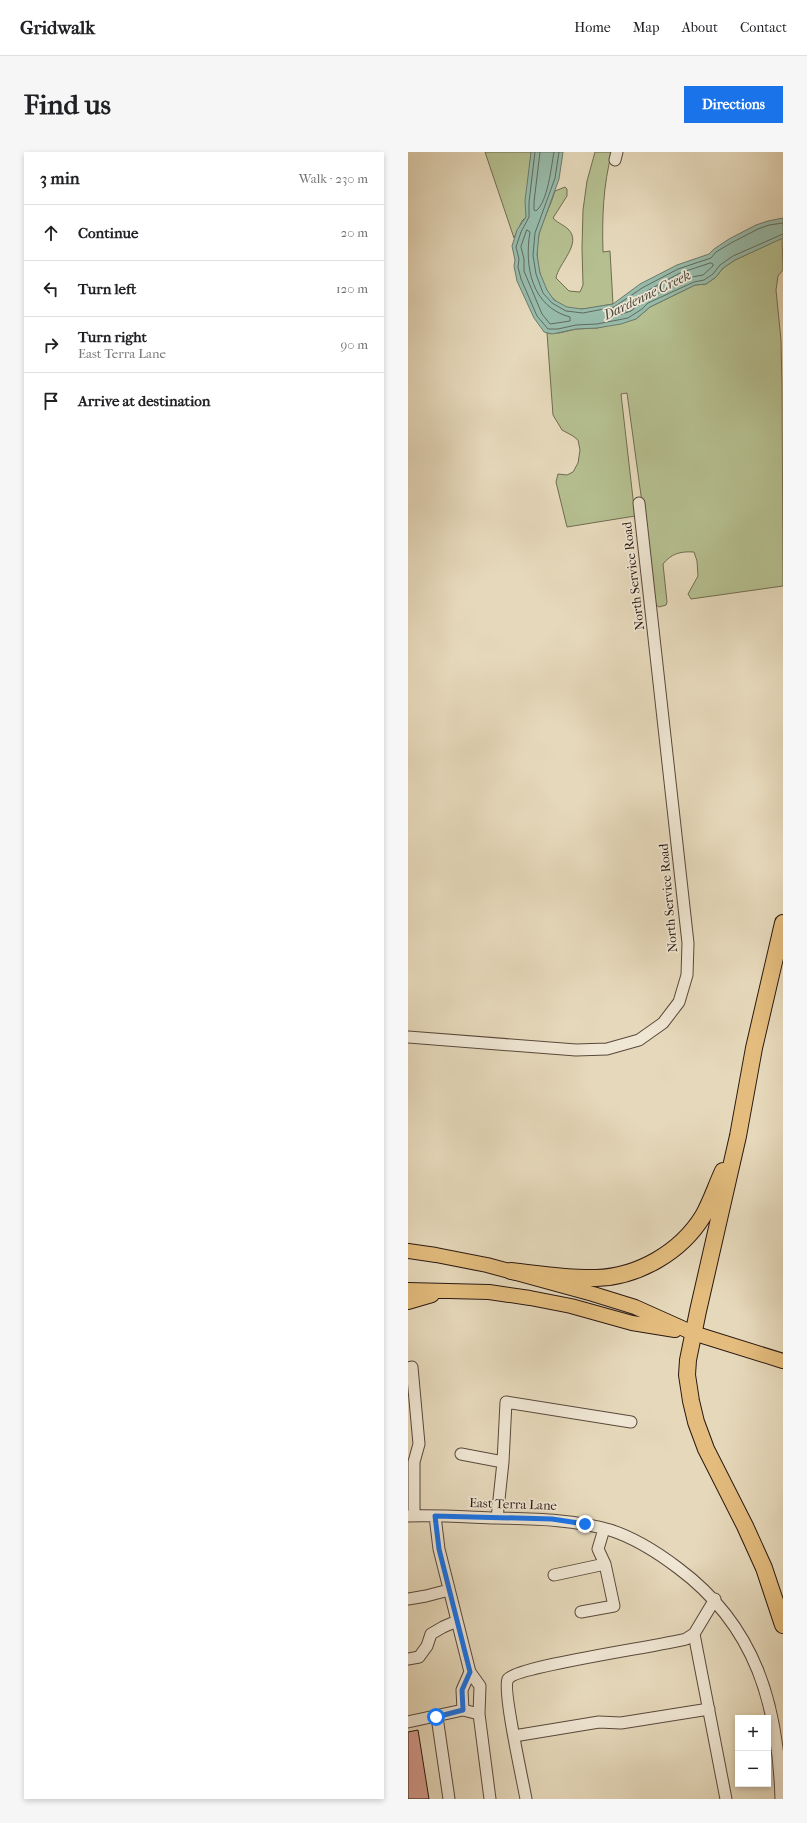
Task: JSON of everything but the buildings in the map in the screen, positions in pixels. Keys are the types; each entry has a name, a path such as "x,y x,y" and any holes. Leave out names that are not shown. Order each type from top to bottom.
{"highway":[{"path":"783,923 754,1048 738,1136 693,1333 687,1375 696,1422 706,1449 745,1526 764,1568 783,1625"},
{"path":"511,1271 596,1278 615,1276 631,1272 661,1258 678,1245 702,1216 738,1136"}],"main road":[{"path":"408,1251 436,1254 511,1271 635,1307 693,1333 780,1360"},
{"path":"408,1290 488,1292 530,1298 571,1306 632,1323 693,1333"},
{"path":"408,1302 446,1291"}],"street":[{"name":"North Service Road","path":"408,1037 576,1050 607,1050 639,1040 663,1023 679,1002 687,975 688,943 639,503"},
{"path":"408,1368 412,1367 419,1444 411,1463 411,1516"},
{"path":"497,1518 506,1402 632,1422"},
{"path":"461,1454 502,1462"},
{"name":"East Terra Lane","path":"411,1516 552,1519 604,1529 629,1537 662,1556 699,1583 715,1599 737,1629 754,1658 765,1689 777,1738 780,1763 781,1799"},
{"path":"435,1516 439,1549 470,1672 480,1686 479,1714 490,1796"},
{"path":"581,1612 614,1606 605,1564 598,1549 604,1529"},
{"path":"554,1575 605,1564"},
{"path":"408,1599 450,1590"},
{"path":"526,1799 506,1687 508,1679 513,1675 564,1662 686,1639 694,1634 715,1599"},
{"path":"408,1659 419,1657 427,1646 431,1634 457,1621"},
{"path":"694,1634 726,1799"},
{"path":"463,1710 462,1690 470,1672"},
{"path":"514,1736 599,1722 621,1723 708,1709"},
{"path":"408,1722 463,1710 479,1714"},
{"path":"436,1717 450,1799"}],"shaded area":[{"path":"485,152 531,152 526,217 522,221 514,238"},
{"path":"595,152 612,152 605,189 603,214 603,252 610,251 613,304 573,309 562,305 553,299 547,290 539,268 537,244 541,228 555,191 565,187 567,189 567,196 553,218 568,229 572,235 573,241 556,278 569,291 580,292 583,285 583,210 587,181"},
{"path":"782,238 783,270 778,276 776,290 781,340 783,586 691,599 688,594 698,576 697,561 694,552 684,552 669,558 663,564 667,602 666,605 659,607 656,605 627,393 621,394 635,516 567,527 556,482 558,474 567,475 573,472 578,463 580,450 578,440 562,430 553,415 547,333 597,328 636,319 650,307 695,285 706,284 716,277 723,268 735,260"}],"water":[{"name":"Dardenne Creek","path":"531,152 563,152 559,179 539,234 537,255 540,273 547,290 554,300 567,307 582,309 613,304 640,284 677,265 709,254 729,239 756,225 768,221 783,218 783,238 735,260 723,268 716,277 706,284 695,285 650,307 636,319 621,324 597,328 576,329 552,334 544,332 534,318 517,281 512,246 517,230 526,217 525,201"}],"route":[{"path":"436,1717 463,1710 462,1690 470,1672 439,1549 435,1516 552,1519 585,1524"}]}
